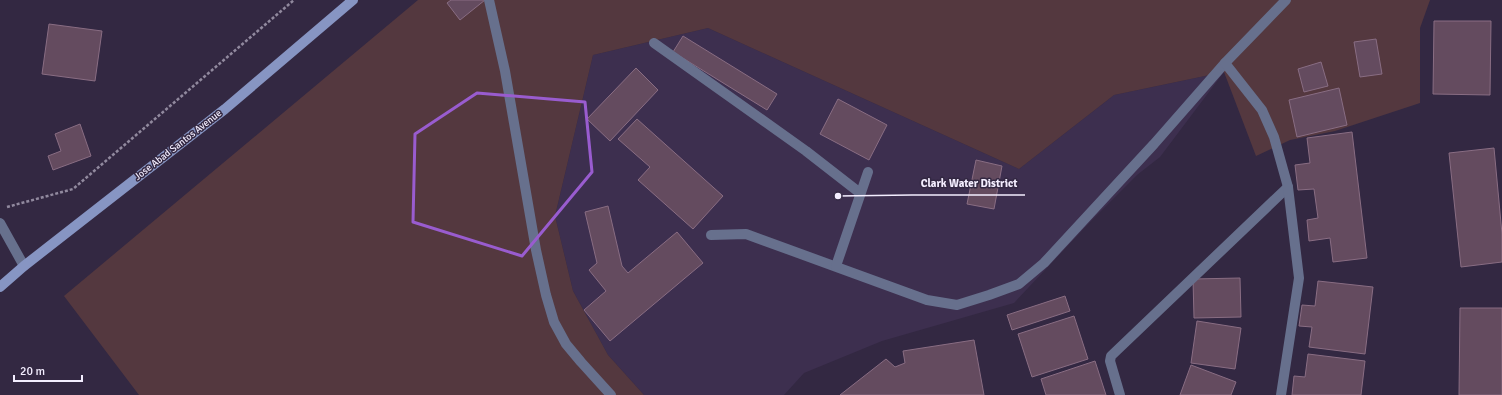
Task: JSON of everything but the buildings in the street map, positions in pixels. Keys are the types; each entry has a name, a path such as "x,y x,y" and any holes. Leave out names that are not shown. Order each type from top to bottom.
{"main road":[{"name":"Jose Abad Santos Avenue","path":"0,287 24,266 225,109 353,0"}],"street":[{"path":"489,0 505,71 536,250 546,295 554,322 566,344 611,395"},
{"path":"711,235 746,234 927,300 957,305 1019,284 1044,263 1154,144 1225,63 1286,0"},
{"path":"654,43 806,151 860,193"},
{"path":"1225,63 1262,110 1274,137 1288,187 1299,278 1280,395"},
{"path":"836,266 868,172"},
{"path":"1120,395 1110,361 1111,356 1288,187"},
{"path":"0,223 24,266"}],"path":[{"path":"0,209 73,189 294,0"}],"highlighted area":[{"path":"477,93 585,102 592,172 522,256 413,222 415,134"}],"shaded area":[{"path":"418,0 1430,0 1420,28 1420,103 1335,131 1290,140 1256,156 1224,72 1114,95 1019,169 708,28 593,55 555,216 573,291 608,355 644,395 139,395 64,296"},
{"path":"708,28 1019,169 1114,95 1224,72 1160,157 1137,175 1092,220 1014,303 882,341 804,373 784,395 644,395 608,355 573,291 555,216 593,55"}],"place":[{"name":"Clark Water District","path":"838,196"}]}
